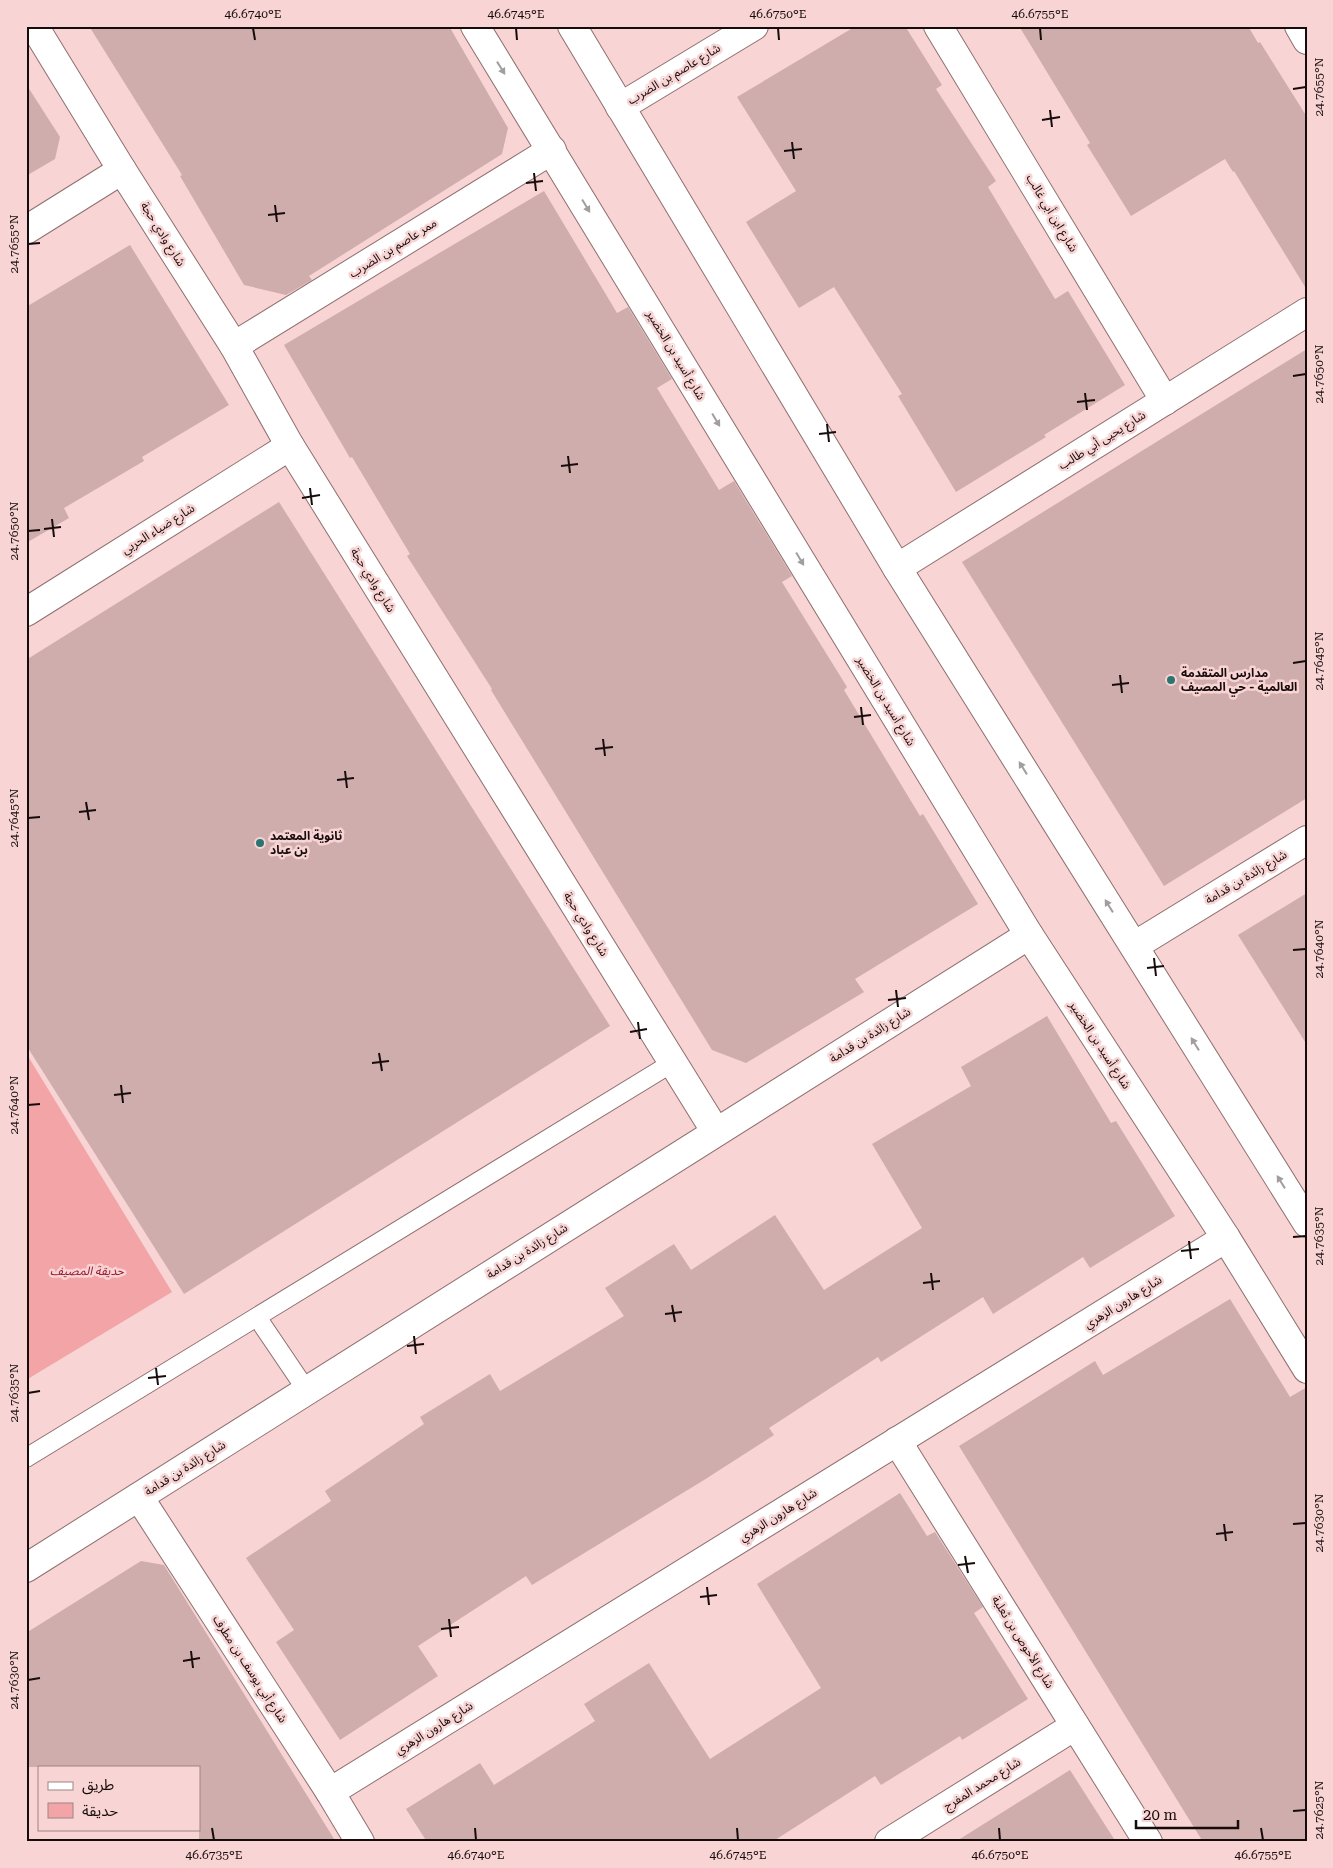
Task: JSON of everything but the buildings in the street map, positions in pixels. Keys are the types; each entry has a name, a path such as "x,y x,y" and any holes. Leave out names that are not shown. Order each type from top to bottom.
{"street":[{"name":"شارع وادي حجة","path":"34,26 122,170 234,346 290,446 716,1132"},
{"name":"شارع أسيد بن الخضير","path":"475,26 1029,936 1226,1238 1307,1369"},
{"path":"572,26 897,568 1307,1223"},
{"name":"شارع عاصم بن الضرب","path":"620,106 754,26"},
{"name":"شارع ابن أبي غالب","path":"938,26 1166,401"},
{"path":"1299,26 1307,40"},
{"name":"ممر عاصم بن الضرب","path":"234,346 552,150"},
{"path":"26,230 122,170"},
{"name":"شارع يحيى أبي طالب","path":"897,568 1307,312"},
{"name":"شارع ضياء الحربي","path":"26,612 290,446"},
{"name":"شارع زائدة بن قدامة","path":"1134,946 1307,840"},
{"name":"شارع زائدة بن قدامة","path":"26,1568 1029,936"},
{"name":"شارع هارون الزهري","path":"330,1792 1226,1238"},
{"name":"شارع الأحوص بن ثعلبة","path":"897,1441 1148,1842"},
{"name":"شارع أبي يوسف بن مطرف","path":"139,1497 330,1792 360,1842"},
{"name":"شارع محمد المفرج","path":"889,1842 1076,1726"}],"lane":[{"path":"26,1458 672,1062"},
{"path":"257,1317 307,1391"}],"green space":[{"name":"حديقة المصيف","path":"26,1053 172,1292 26,1380"}],"place":[{"name":"مدارس المتقدمة العالمية - حي المصيف","path":"1171,680"},
{"name":"ثانوية المعتمد بن عباد","path":"260,843"}]}
